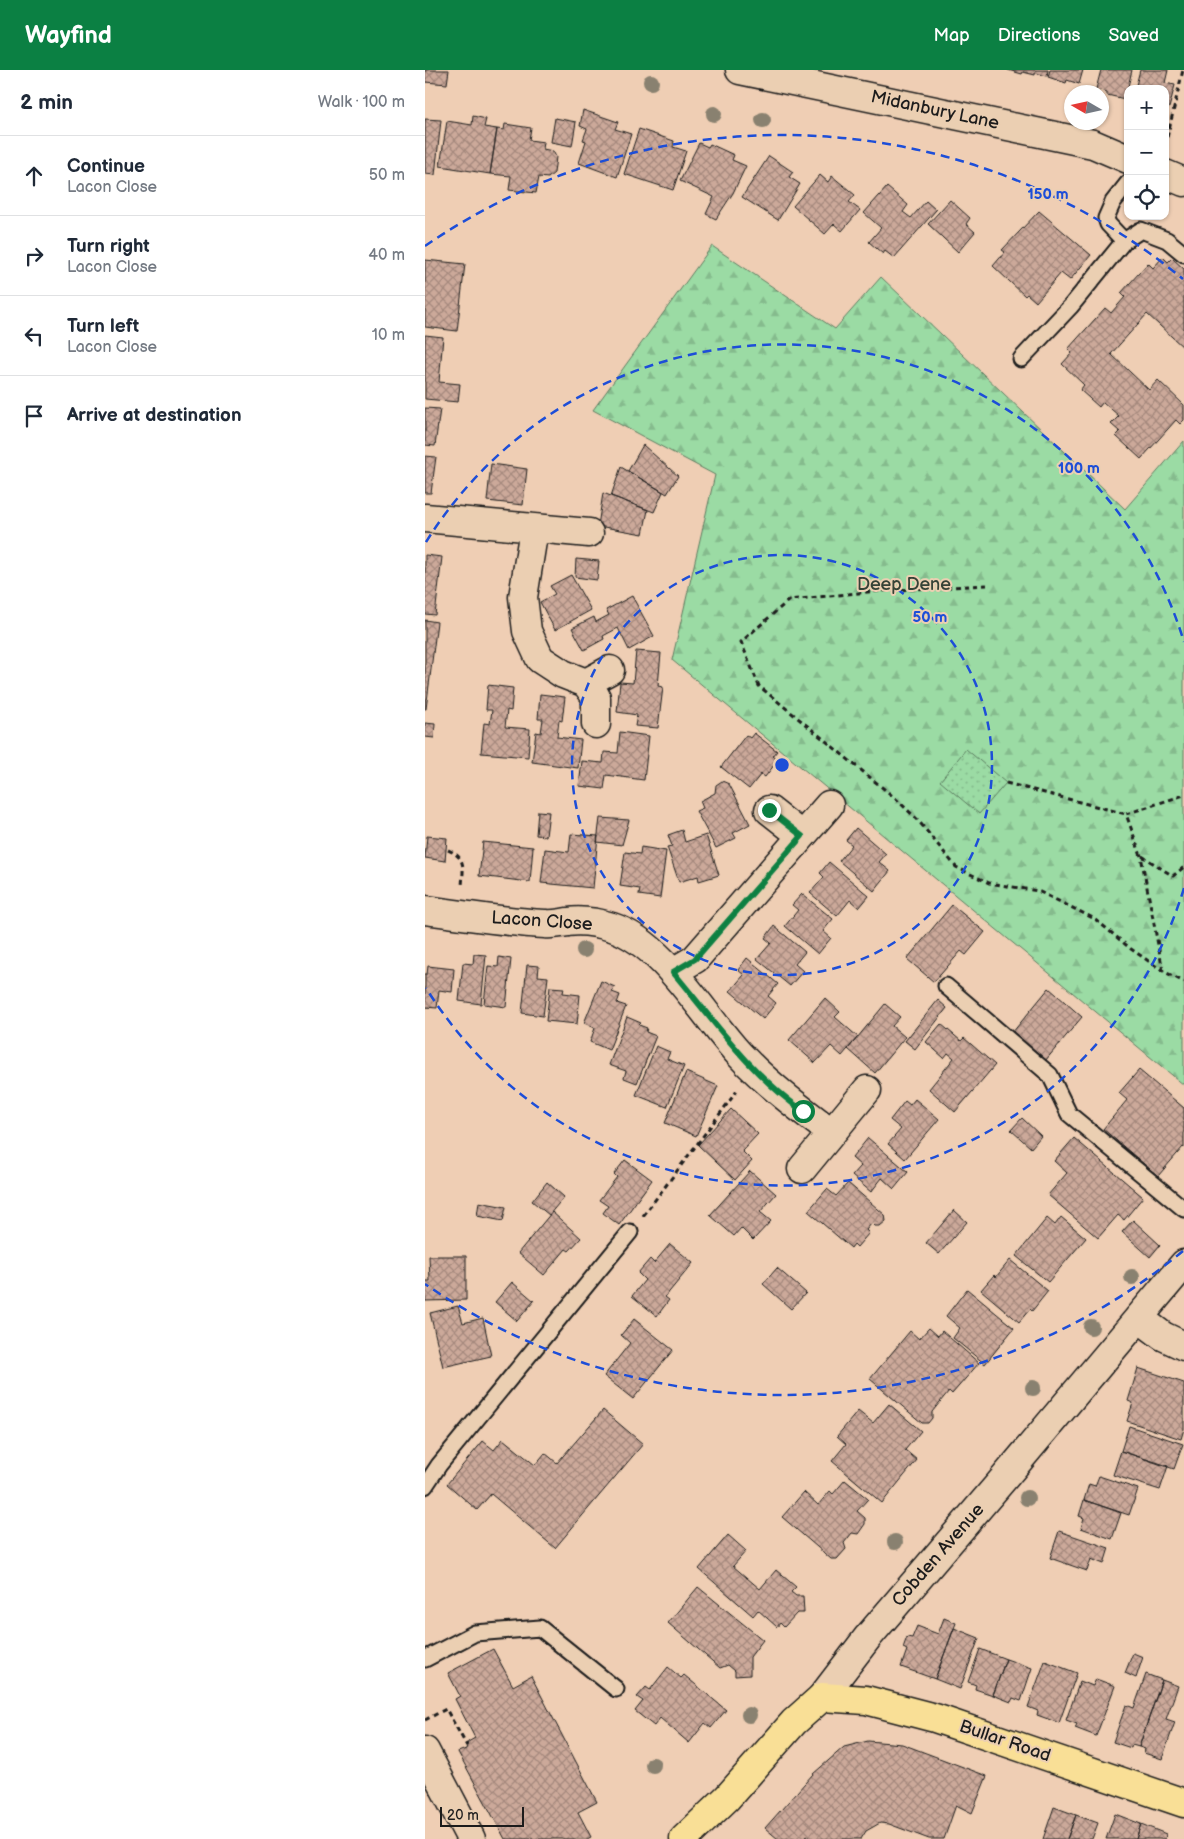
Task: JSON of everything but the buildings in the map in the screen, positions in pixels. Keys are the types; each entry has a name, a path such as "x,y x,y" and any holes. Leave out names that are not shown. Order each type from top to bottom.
{"main road":[{"name":"Bullar Road","path":"823,1697 866,1700 935,1718 1184,1803"},
{"name":"Cobden Avenue","path":"684,1839 727,1798 794,1722 823,1697"}],"street":[{"name":"Midanbury Lane","path":"740,70 1093,144 1124,156"},
{"path":"1167,175 1184,182"},
{"path":"425,518 589,533"},
{"path":"533,529 523,597 527,632 540,659 563,674 586,683 596,696 596,724"},
{"path":"586,683 610,670"},
{"path":"673,972 695,959 829,805"},
{"path":"769,810 802,836"},
{"name":"Lacon Close","path":"425,910 546,924 569,921 613,927 641,943 673,972 739,1054 779,1093 831,1132"},
{"path":"802,1169 867,1090"},
{"name":"Cobden Avenue","path":"823,1697 867,1636 1184,1264"},
{"path":"1139,1318 1163,1336 1184,1346"},
{"path":"425,1750 471,1839"}],"lane":[{"path":"1123,241 1108,224 1106,218 1113,202 1124,188"},
{"path":"1021,359 1071,306 1123,241 1141,230 1167,240 1184,254"},
{"path":"947,986 1050,1075 1069,1114 1184,1208"},
{"path":"425,1486 439,1465 630,1232"},
{"path":"425,1659 475,1633 540,1628 616,1689"}],"path":[{"path":"1169,130 1183,70"},
{"path":"987,585 878,590 789,600 741,642 759,686 895,798 917,819 956,867 989,883 1038,891 1095,919 1131,949 1163,971 1184,982"},
{"path":"1006,783 1126,814 1184,795"},
{"path":"1126,814 1141,856 1163,971"},
{"path":"448,850 457,854 464,865 460,914"},
{"path":"1141,856 1173,876 1184,867"},
{"path":"630,1232 741,1085 757,1071"},
{"path":"425,1720 447,1708 467,1746"}],"green space":[{"name":"Deep Dene","path":"712,246 835,329 881,277 1125,509 1184,441 1184,1085 672,660 715,475 593,410"},
{"path":"966,749 1006,783 979,814 940,781"}],"route":[{"path":"769,810 802,836 695,959 673,972 739,1054 779,1093 803,1111"}]}
